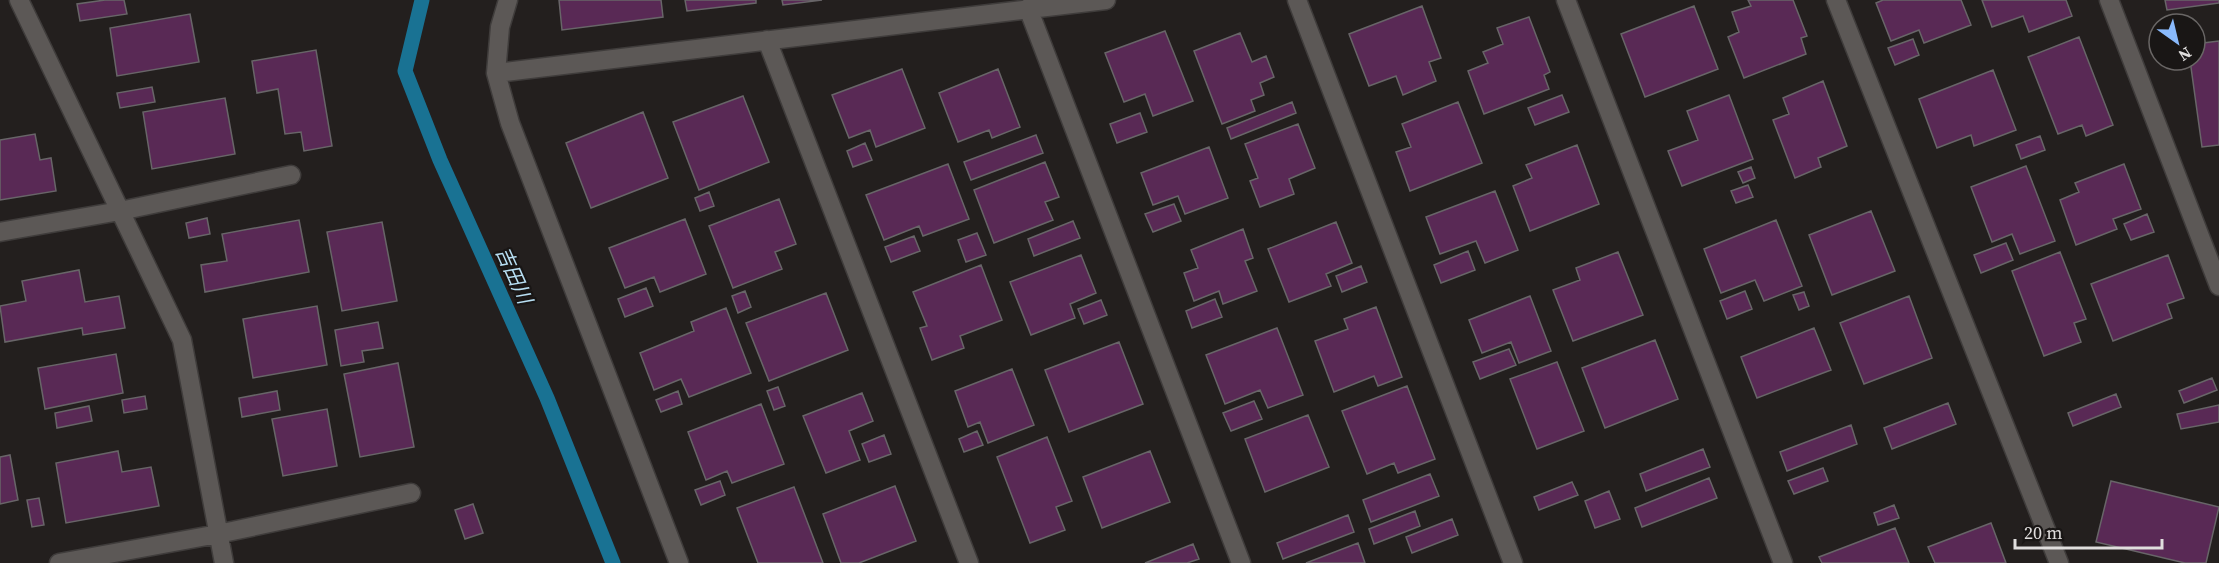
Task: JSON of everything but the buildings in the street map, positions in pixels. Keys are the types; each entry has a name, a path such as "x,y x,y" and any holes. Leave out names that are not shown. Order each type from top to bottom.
{"street":[{"path":"20,0 182,340 224,563"},
{"path":"508,0 500,27 496,73 510,123 679,563"},
{"path":"496,73 1106,0"},
{"path":"1297,0 1513,563"},
{"path":"1566,0 1783,563"},
{"path":"1836,0 2059,563"},
{"path":"2109,0 2219,286"},
{"path":"1028,8 1241,563"},
{"path":"767,40 969,563"},
{"path":"0,232 120,211 291,175"},
{"path":"59,563 218,534 411,493"}],"waterway":[{"name":"吉田川","path":"422,0 405,71 440,160 547,398 613,563"}]}
